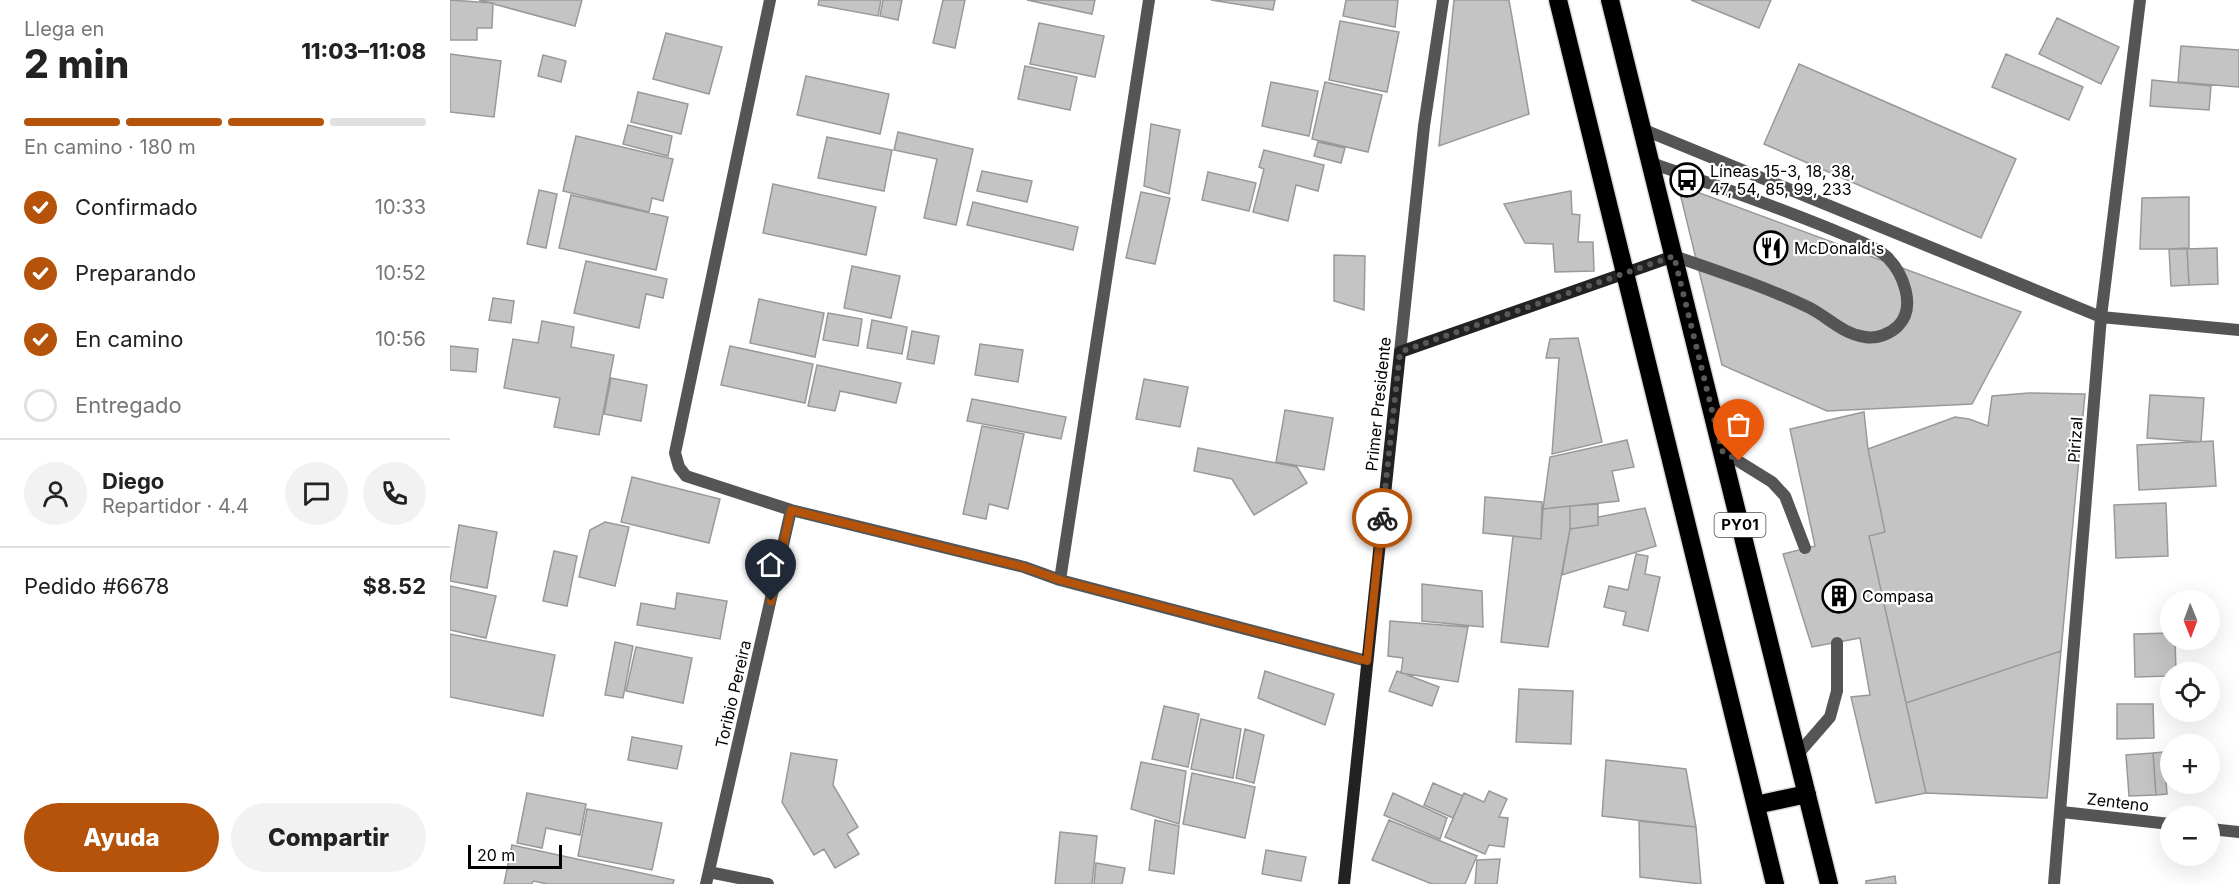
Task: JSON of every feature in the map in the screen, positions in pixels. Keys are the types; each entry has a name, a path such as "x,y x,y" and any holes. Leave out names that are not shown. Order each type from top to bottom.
{"highway":[{"name":"PY01","path":"1558,0 1775,884"},
{"name":"PY01","path":"1610,0 1829,884"},
{"path":"1756,805 1807,794"}],"street":[{"path":"770,0 675,453 679,467 686,476 791,510 1024,567 1060,580 1367,661"},
{"path":"1060,580 1149,0"},
{"name":"Primer Presidente","path":"1344,884 1424,126 1443,0"},
{"name":"Pirizal","path":"2054,884 2062,812 2101,317 2140,0"},
{"path":"1642,129 2101,317 2239,330"},
{"path":"1400,352 1674,256 1759,285 1812,309 1847,333 1868,338 1891,333 1903,321 1908,298 1900,274 1886,256 1845,235 1749,196 1651,163"},
{"path":"1722,451 1772,482 1785,496 1805,548"},
{"name":"Toribio Pereira","path":"707,878 791,510"},
{"path":"1797,755 1830,717 1837,691 1837,642"},
{"name":"Zenteno","path":"2062,812 2160,823"},
{"path":"2220,830 2239,832"},
{"path":"707,878 768,884"}],"building":[{"path":"450,0 493,3 492,28 477,28 477,40 450,40"},
{"path":"479,0 582,0 575,26"},
{"path":"819,0 881,0 878,16 818,5"},
{"path":"883,0 902,0 898,20 880,16"},
{"path":"943,0 965,0 955,48 933,43"},
{"path":"1027,0 1095,0 1092,14"},
{"path":"1211,0 1275,0 1273,10"},
{"path":"1346,0 1398,0 1395,27 1343,16"},
{"path":"1454,0 1509,0 1529,114 1439,146"},
{"path":"1691,0 1771,0 1759,28"},
{"path":"2057,18 2119,47 2101,84 2039,54"},
{"path":"1340,21 1399,32 1387,92 1329,80"},
{"path":"1039,23 1104,36 1095,77 1030,64"},
{"path":"666,33 722,47 709,94 653,79"},
{"path":"2181,46 2239,50 2239,87 2178,82"},
{"path":"450,54 501,61 494,117 450,112"},
{"path":"2006,54 2083,87 2069,120 1992,87"},
{"path":"543,55 566,61 561,82 538,76"},
{"path":"1799,64 2016,159 1981,238 1764,144"},
{"path":"1025,66 1077,77 1070,110 1018,99"},
{"path":"806,76 889,94 880,134 797,115"},
{"path":"2152,80 2211,86 2209,110 2150,106"},
{"path":"1271,82 1318,91 1309,136 1262,126"},
{"path":"1325,82 1382,95 1368,152 1312,139"},
{"path":"638,92 688,104 681,134 631,122"},
{"path":"1151,124 1180,130 1169,194 1144,186"},
{"path":"628,125 672,136 668,156 623,144"},
{"path":"898,132 973,149 956,225 924,218 937,159 894,150"},
{"path":"576,136 673,159 663,201 652,198 649,212 563,191"},
{"path":"827,137 892,150 884,191 818,178"},
{"path":"1318,142 1345,148 1341,163 1314,156"},
{"path":"1264,150 1324,165 1318,191 1296,185 1288,221 1253,212 1264,169 1259,167"},
{"path":"982,171 1032,181 1027,202 977,191"},
{"path":"1208,172 1256,183 1249,211 1202,200"},
{"path":"773,184 876,207 866,255 763,233"},
{"name":"McDonald's","path":"1678,185 2021,312 1972,404 1827,411 1722,365"},
{"path":"539,190 557,194 546,248 527,244"},
{"path":"1571,191 1572,214 1580,215 1578,242 1593,242 1594,271 1555,272 1553,244 1525,243 1504,204"},
{"path":"1141,192 1170,198 1155,264 1126,258"},
{"path":"571,195 668,217 656,270 559,248"},
{"path":"2189,197 2189,249 2140,249 2142,198"},
{"path":"973,202 1078,227 1073,250 967,225"},
{"path":"2187,248 2189,285 2171,286 2169,249"},
{"path":"2217,248 2218,284 2189,285 2187,249"},
{"path":"1334,255 1365,256 1364,310 1334,301"},
{"path":"586,261 667,279 663,298 646,294 639,328 574,313"},
{"path":"852,266 900,276 891,318 844,308"},
{"path":"493,298 514,301 511,323 489,320"},
{"path":"759,299 824,313 815,357 750,343"},
{"path":"828,313 862,319 858,346 823,340"},
{"path":"872,320 907,327 902,354 867,348"},
{"path":"542,321 574,327 571,347 614,355 599,435 554,427 560,398 504,388 513,339 538,343"},
{"path":"912,331 939,336 934,364 907,359"},
{"path":"1578,338 1602,442 1552,454 1559,358 1546,358 1550,339"},
{"path":"980,344 1023,350 1018,382 975,375"},
{"path":"450,346 478,349 476,372 450,370"},
{"path":"730,346 813,364 805,403 721,385"},
{"path":"817,365 901,383 896,403 840,391 835,411 808,406"},
{"path":"611,378 647,385 641,421 604,414"},
{"path":"1144,379 1188,387 1180,427 1136,419"},
{"name":"Compasa","path":"2029,393 2085,394 2061,651 1906,703 1869,536 1885,532 1868,449 1955,417 1988,426 1992,396"},
{"path":"2150,395 2204,398 2201,442 2147,438"},
{"path":"972,399 1066,417 1061,439 967,421"},
{"path":"1285,410 1333,418 1324,470 1276,462"},
{"name":"Compasa","path":"1864,412 1868,449 1885,532 1869,536 1926,793 1876,803 1851,697 1870,695 1860,638 1812,647 1783,554 1815,546 1790,429"},
{"path":"982,426 1024,434 1008,509 989,504 986,519 963,514"},
{"path":"1627,440 1634,467 1612,471 1619,501 1543,509 1550,457"},
{"path":"2213,441 2216,486 2139,490 2137,445"},
{"path":"1198,448 1297,467 1307,483 1254,515 1232,479 1194,471"},
{"path":"632,477 720,499 709,543 621,522"},
{"path":"1485,497 1542,502 1541,539 1483,533"},
{"path":"2166,503 2168,556 2116,558 2114,505"},
{"path":"1598,504 1598,525 1570,529 1570,506"},
{"path":"1570,506 1570,529 1548,647 1501,642 1513,536 1541,539 1543,509"},
{"path":"1645,508 1656,546 1562,575 1570,529 1598,525 1598,517"},
{"path":"605,522 629,527 615,586 579,577 590,530"},
{"path":"459,525 497,532 487,588 450,581"},
{"path":"554,551 577,556 567,606 543,601"},
{"path":"1636,554 1648,556 1645,574 1660,577 1648,631 1623,625 1626,612 1604,607 1609,586 1628,590"},
{"path":"1422,584 1482,591 1483,627 1422,621"},
{"path":"450,586 496,596 486,638 450,630"},
{"path":"677,593 727,601 720,639 637,625 641,603 675,609"},
{"path":"1390,621 1468,627 1458,682 1401,673 1403,658 1388,656"},
{"path":"2160,633 2160,650 2175,650 2176,662 2160,662 2160,676 2135,677 2134,634"},
{"path":"450,634 555,655 543,716 450,697"},
{"path":"615,642 633,646 623,698 605,695"},
{"path":"636,647 692,658 683,703 626,691"},
{"path":"2061,651 2047,798 1926,793 1906,703"},
{"path":"1265,671 1334,694 1325,725 1258,698"},
{"path":"1397,671 1439,687 1432,706 1389,691"},
{"path":"1519,689 1573,691 1571,744 1516,742"},
{"path":"2117,704 2153,704 2154,738 2117,739"},
{"path":"1164,706 1199,714 1188,767 1152,759"},
{"path":"1201,719 1241,729 1233,778 1191,769"},
{"path":"1245,729 1264,735 1254,783 1236,778"},
{"path":"632,737 682,746 677,769 628,760"},
{"path":"2160,752 2160,794 2167,794 2156,795 2153,753"},
{"path":"791,753 837,760 833,785 858,827 847,834 859,854 835,868 824,849 814,855 782,802"},
{"path":"2153,753 2156,795 2129,796 2126,755"},
{"path":"1606,760 1686,769 1696,827 1602,816"},
{"path":"1141,762 1186,771 1179,824 1131,809"},
{"path":"1192,773 1255,787 1245,838 1183,824"},
{"path":"1433,783 1463,796 1453,818 1424,805"},
{"path":"1489,791 1507,799 1499,817 1508,818 1504,847 1489,845 1485,854 1445,837 1464,793 1484,802"},
{"path":"527,793 586,804 580,835 546,828 542,848 517,843"},
{"path":"1393,793 1447,818 1440,839 1384,815"},
{"path":"587,809 662,823 652,870 578,856"},
{"path":"1155,820 1179,826 1174,874 1149,870"},
{"path":"1389,820 1477,856 1465,884 1432,884 1372,860"},
{"path":"1639,821 1696,827 1701,884 1640,877"},
{"path":"1060,832 1097,836 1092,884 1055,884"},
{"path":"512,845 674,880 673,884 547,884 534,881 531,884 504,884"},
{"path":"1266,850 1306,857 1301,881 1262,874"},
{"path":"1500,859 1497,884 1475,884 1477,860"},
{"path":"1096,863 1125,868 1122,884 1094,884"},
{"path":"1895,876 1896,884 1866,884 1866,881"}],"way so far":[{"path":"1382,518 1400,352 1674,256 1722,451 1739,461"}],"place":[{"name":"Líneas 15-3, 18, 38, 47, 54, 85, 99, 233","path":"1687,180"},
{"name":"McDonald's","path":"1771,248"},
{"name":"Compasa","path":"1839,596"}],"route":[{"path":"771,601 791,510 1024,567 1060,580 1367,661 1382,518"}]}
